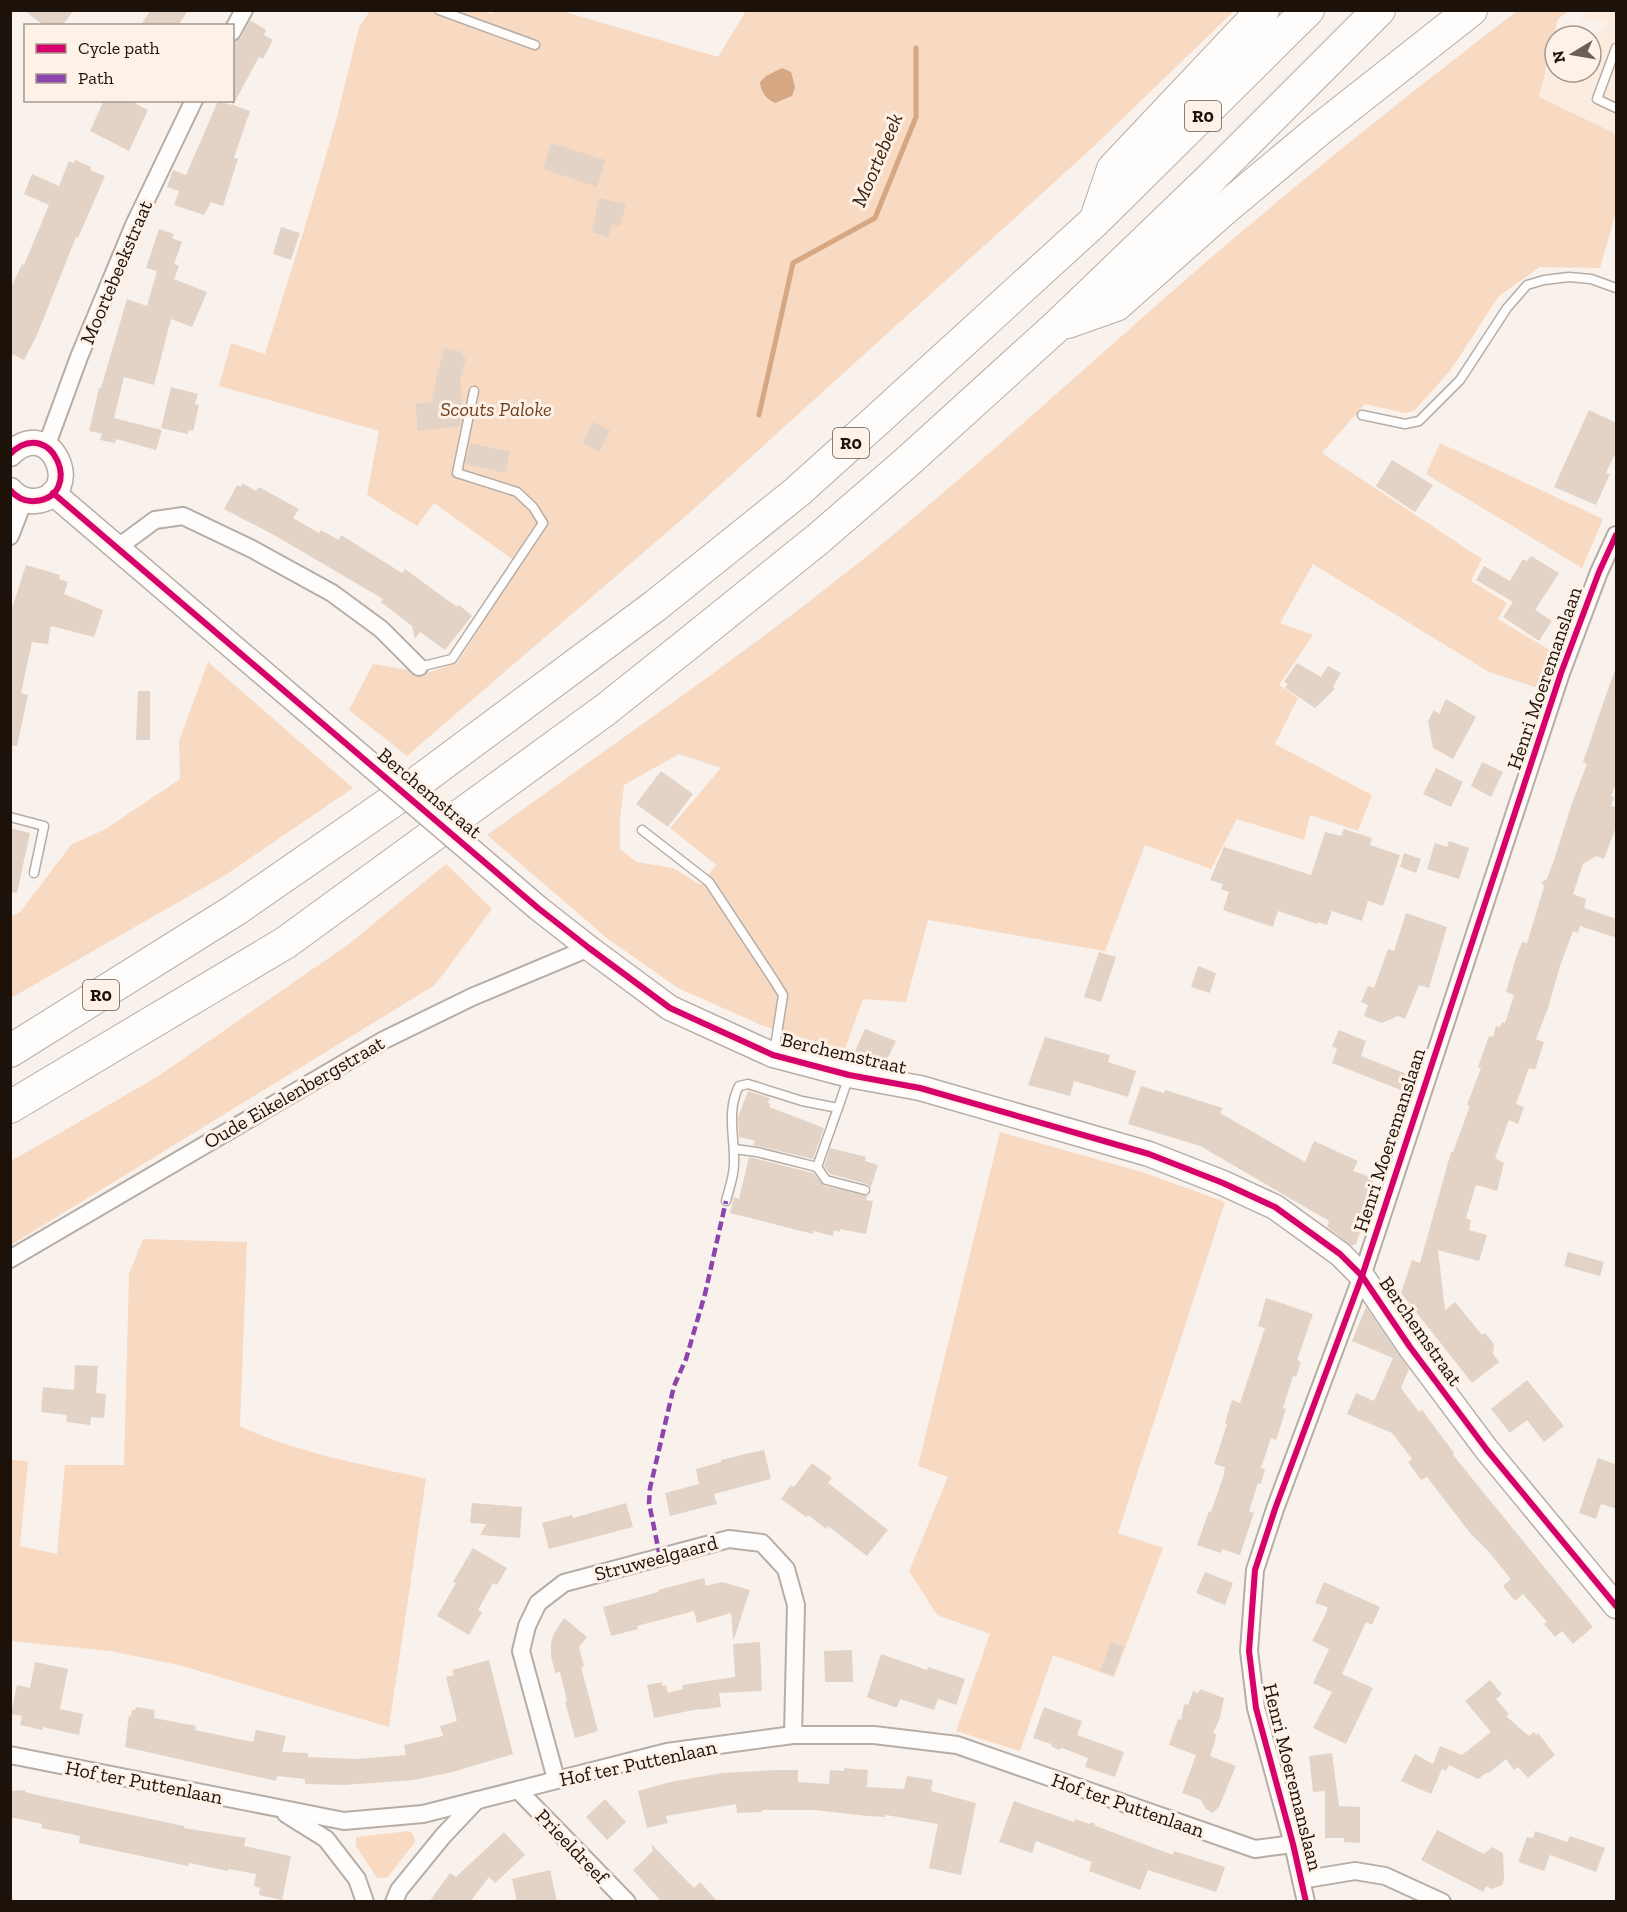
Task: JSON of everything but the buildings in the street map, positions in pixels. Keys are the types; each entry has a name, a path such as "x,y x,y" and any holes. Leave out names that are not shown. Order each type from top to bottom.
{"highway":[{"path":"1096,220 1113,170 1263,10"},
{"name":"R0","path":"10,1051 235,910 404,793 656,606 797,492 1096,220 1308,10"},
{"name":"R0","path":"10,1107 285,943 605,710 826,532 906,463 1058,325 1212,177 1379,10"},
{"path":"1058,325 1116,305 1223,210 1320,129 1471,10"}],"street":[{"path":"234,28 244,10"},
{"name":"Moortebeekstraat","path":"46,447 79,357 134,225 193,102"},
{"path":"10,536 17,495 36,501 45,498 53,493 61,477 60,462 54,452 46,447 27,444 12,448"},
{"name":"Berchemstraat","path":"53,493 538,908 670,1008 773,1055 849,1075 932,1091 1149,1154 1223,1183 1275,1207 1340,1254 1362,1276 1410,1347 1487,1450 1617,1606"},
{"path":"117,548 155,520 183,516 252,549 332,593 381,630 419,667"},
{"name":"Henri Moeremanslaan","path":"1306,1902 1293,1844 1256,1708 1249,1651 1255,1570 1275,1509 1362,1276 1561,674 1599,572 1617,535"},
{"name":"Oude Eikelenbergstraat","path":"10,1258 384,1040 472,997 589,948"},
{"name":"Struweelgaard","path":"556,1779 521,1651 527,1626 538,1603 564,1583 729,1539 762,1543 786,1569 796,1605 794,1735"},
{"name":"Hof ter Puttenlaan","path":"10,1755 344,1821 423,1814 667,1752 794,1735 874,1735 957,1745 1255,1849 1293,1844"},
{"name":"Prieeldreef","path":"518,1790 627,1902"},
{"path":"394,1902 406,1881 443,1836 477,1800"},
{"path":"276,1808 326,1839 357,1879 365,1902"},
{"path":"1300,1880 1355,1871 1385,1876 1442,1902"}],"lane":[{"path":"439,10 535,45"},
{"path":"1617,48 1597,99 1617,108"},
{"path":"1362,415 1405,424 1419,421 1461,380 1507,308 1527,285 1569,277 1591,279 1617,288"},
{"path":"419,667 452,659 543,524 533,507 517,492 457,473 474,391"},
{"path":"10,817 44,826 34,873"},
{"name":"Berchemstraat","path":"642,830 709,882 775,981 783,995 773,1055"},
{"path":"817,1167 849,1075"},
{"path":"726,1201 735,1168 731,1126 733,1097 739,1086 754,1086 802,1101 838,1108"},
{"path":"734,1149 757,1152 817,1167 826,1180 865,1190"}],"shaded area":[{"path":"1587,11 1616,11 1616,138 1520,93 1543,75 1543,84 1603,84 1603,28 1611,22 1578,20"},
{"path":"782,68 791,72 795,87 792,96 775,103 764,95 760,82 766,76"}],"green space":[{"name":"Scouts Paloke","path":"481,10 492,14 494,11 562,11 718,57 746,11 1234,11 1091,149 687,515 407,756 349,710 373,664 427,673 457,663 520,565 434,503 417,526 367,495 379,431 219,386 231,343 265,354 337,117 359,27 370,11"},
{"path":"1517,11 1569,11 1558,19 1557,24 1543,24 1543,81 1539,97 1616,134 1616,212 1600,268 1540,267 1499,296 1450,371 1414,411 1405,413 1365,404 1322,453 1482,559 1471,581 1507,603 1498,619 1553,652 1541,689 1489,672 1313,564 1280,623 1313,635 1279,685 1298,698 1275,744 1372,795 1358,831 1310,815 1304,840 1237,819 1211,869 1145,845 1105,951 928,920 906,1002 863,999 845,1049 761,1025 678,988 608,939 487,835 692,688 844,575 962,476 1253,222 1340,150","holes":["679,754 721,768 670,828 716,865 701,885 673,868 637,862 620,849 620,820 624,785"]},
{"path":"1440,443 1603,519 1582,568 1426,474"},
{"path":"208,662 353,788 224,876 11,998 11,917 20,912 72,844 104,830 180,779 179,741"},
{"path":"446,864 492,909 435,985 11,1245 11,1161 157,1077 349,944"},
{"path":"1000,1132 1142,1172 1225,1202 1118,1533 1163,1548 1114,1677 1053,1655 1020,1751 956,1731 990,1634 937,1615 909,1571 948,1477 918,1466"},
{"path":"143,1239 247,1242 240,1426 308,1451 426,1479 389,1727 179,1665 110,1651 11,1641 11,1460 28,1461 20,1546 57,1554 65,1465 124,1465 129,1274"},
{"path":"408,1831 413,1834 415,1842 387,1878 377,1878 356,1846 356,1837"}],"waterway":[{"name":"Moortebeek","path":"759,415 793,263 875,218 916,117 916,48"}],"marked path":[{"path":"660,1557 649,1503 650,1488 674,1386 686,1359 705,1294 726,1201"}],"cycle path":[{"path":"10,454 25,444 39,443 50,450 61,474 59,486 50,496 35,501 18,497 10,490"},
{"path":"53,493 538,908 670,1008 773,1055 849,1075 920,1088 1149,1154 1223,1183 1275,1207 1340,1254 1362,1276 1410,1347 1487,1450 1616,1606"},
{"path":"1306,1902 1293,1844 1256,1708 1249,1651 1255,1570 1275,1509 1362,1276 1561,673 1599,572 1616,535"}]}
